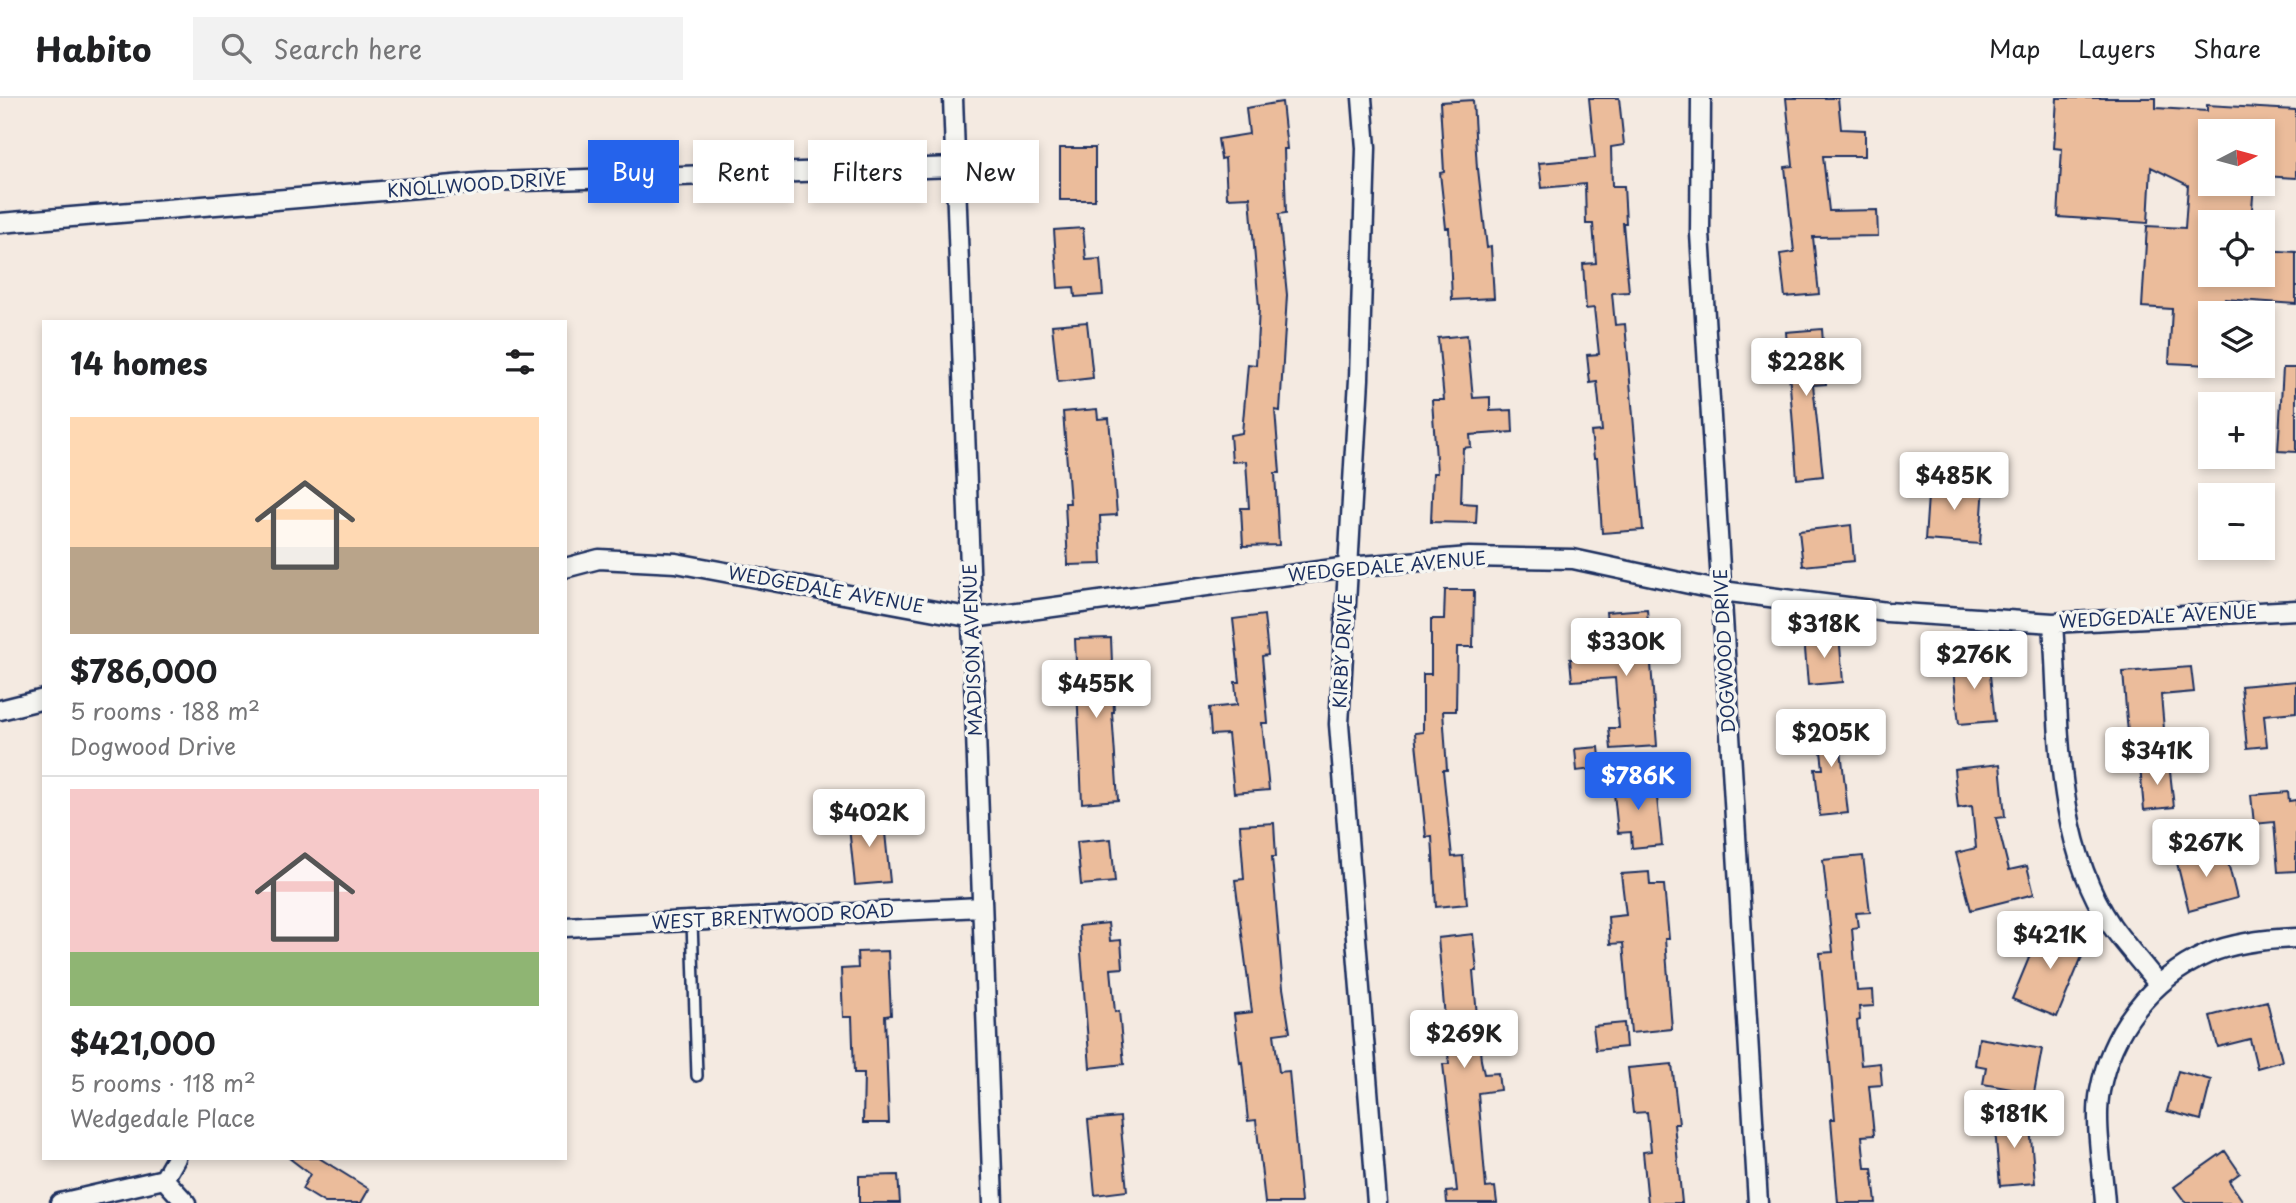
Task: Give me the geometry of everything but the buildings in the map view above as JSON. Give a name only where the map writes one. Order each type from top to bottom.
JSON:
[{"type":"street","name":"MADISON AVENUE","points":[[953,98],[955,140]]},
{"type":"street","name":"KIRBY DRIVE","points":[[1362,98],[1366,148],[1359,379],[1339,724],[1377,1203]]},
{"type":"street","name":"DOGWOOD DRIVE","points":[[1701,98],[1700,233],[1758,1203]]},
{"type":"street","name":"KNOLLWOOD DRIVE","points":[[0,223],[489,182],[941,167]]},
{"type":"street","name":"MADISON AVENUE","points":[[957,203],[993,1203]]},
{"type":"street","name":"WEDGEDALE AVENUE","points":[[567,567],[599,559],[676,563],[973,618],[1348,567],[1469,557],[1573,559],[1722,591],[1887,612],[2053,623],[2296,610]]},
{"type":"street","points":[[2053,623],[2061,759],[2074,837],[2089,881],[2111,924],[2158,984]]},
{"type":"street","points":[[0,710],[42,700]]},
{"type":"street","name":"WEST BRENTWOOD ROAD","points":[[567,927],[981,907]]},
{"type":"street","points":[[2105,1203],[2099,1093],[2111,1049],[2133,1011],[2158,984],[2181,967],[2208,953],[2261,940],[2296,938]]},
{"type":"street","points":[[60,1203],[164,1180],[175,1160]]},
{"type":"street","points":[[164,1180],[186,1203]]},
{"type":"lane","points":[[692,921],[697,1076]]}]
